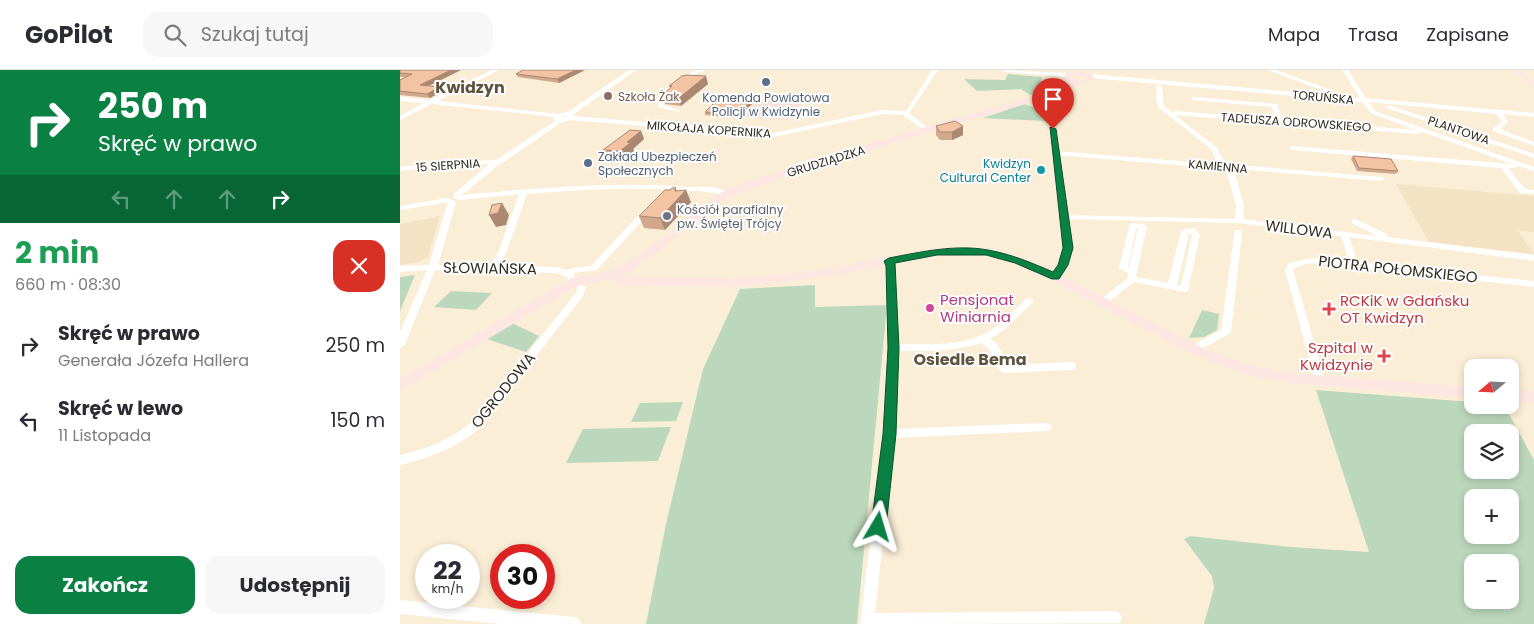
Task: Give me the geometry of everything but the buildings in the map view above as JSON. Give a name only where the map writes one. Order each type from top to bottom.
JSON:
[{"type":"street","points":[[400,118],[496,70]]},
{"type":"street","points":[[400,100],[559,118],[569,116],[633,70]]},
{"type":"street","points":[[677,111],[660,106],[662,94],[682,79],[702,70]]},
{"type":"street","points":[[927,130],[905,113],[909,111],[935,70]]},
{"type":"street","points":[[1005,70],[1078,76]]},
{"type":"street","points":[[1271,70],[1329,90],[1334,98]]},
{"type":"street","points":[[1345,70],[1373,112],[1420,131],[1534,169]]},
{"type":"street","points":[[1517,70],[1534,86]]},
{"type":"street","points":[[1103,77],[1108,71]]},
{"type":"street","name":"TORUŃSKA","points":[[1078,76],[1111,79]]},
{"type":"street","name":"TORUŃSKA","points":[[1078,76],[1534,115]]},
{"type":"street","name":"GRUDZIĄDZKA","points":[[404,381],[574,281],[615,273],[629,267],[726,194],[819,162],[1069,89],[1078,76]]},
{"type":"street","points":[[1159,86],[1161,107],[1214,148],[1226,166],[1240,206],[1239,222]]},
{"type":"street","points":[[1240,90],[1243,102]]},
{"type":"street","points":[[1362,95],[1417,100]]},
{"type":"street","points":[[1194,99],[1275,105],[1280,121]]},
{"type":"street","points":[[1030,100],[1050,112],[1056,153],[1068,248],[1067,256],[1055,277]]},
{"type":"street","name":"PLANTOWA","points":[[1385,103],[1389,107],[1534,156]]},
{"type":"street","name":"MIKOŁAJA KOPERNIKA","points":[[569,116],[774,134],[882,112],[905,113]]},
{"type":"street","points":[[1499,112],[1505,122],[1495,130],[1534,144]]},
{"type":"street","name":"TADEUSZA ODROWSKIEGO","points":[[1176,113],[1420,131]]},
{"type":"street","points":[[400,344],[437,256],[448,208],[454,199],[497,162],[559,118]]},
{"type":"street","points":[[1292,148],[1503,166],[1514,166],[1517,163]]},
{"type":"street","name":"KAMIENNA","points":[[1056,153],[1381,179]]},
{"type":"street","name":"15 SIERPNIA","points":[[400,170],[447,164],[497,162]]},
{"type":"street","points":[[1503,166],[1523,191],[1534,192]]},
{"type":"street","points":[[400,208],[454,199],[524,191],[606,187],[670,188],[726,194]]},
{"type":"street","name":"SŁOWIAŃSKA","points":[[574,281],[572,270],[584,271],[594,268],[670,188]]},
{"type":"street","points":[[492,268],[502,253],[524,191]]},
{"type":"street","name":"WILLOWA","points":[[1064,217],[1239,222],[1534,258]]},
{"type":"street","points":[[1354,221],[1391,240]]},
{"type":"street","points":[[1104,302],[1132,275],[1143,226],[1133,225],[1123,268],[1132,275],[1172,286],[1185,289],[1196,235],[1192,230],[1185,231],[1172,286]]},
{"type":"street","points":[[1196,350],[1201,345],[1226,332],[1238,232]]},
{"type":"street","points":[[1344,234],[1354,263]]},
{"type":"street","points":[[615,273],[616,279],[625,281],[735,283],[821,274],[943,251],[986,252],[1019,261],[1055,277],[1196,350],[1243,369],[1283,377],[1464,392]]},
{"type":"street","name":"PIOTRA POŁOMSKIEGO","points":[[1320,380],[1289,270],[1291,266],[1311,260],[1354,263],[1534,284]]},
{"type":"street","points":[[889,261],[891,266],[893,348],[889,434],[867,622],[1115,618]]},
{"type":"street","name":"SŁOWIAŃSKA","points":[[400,269],[432,267],[550,269],[574,281]]},
{"type":"street","name":"OGRODOWA","points":[[400,460],[440,450],[464,436],[475,426],[580,294],[574,281]]},
{"type":"street","points":[[893,348],[951,346],[972,343],[992,334],[1029,301]]},
{"type":"street","points":[[982,338],[992,347],[1005,369],[1071,366]]},
{"type":"street","points":[[1519,396],[1534,397]]},
{"type":"street","points":[[889,434],[1046,427]]},
{"type":"street","points":[[400,607],[574,624]]},
{"type":"shaded area","points":[[764,100],[802,103],[788,120],[741,117],[755,101],[762,102]]},
{"type":"shaded area","points":[[1396,184],[1534,196],[1534,232],[1518,231],[1534,254],[1429,242]]},
{"type":"shaded area","points":[[440,216],[428,257],[418,262],[400,265],[400,224]]},
{"type":"green space","points":[[1008,74],[1042,77],[1040,85],[1047,89],[1030,95],[1021,89],[977,91],[964,79],[1005,80]]},
{"type":"green space","points":[[1024,104],[1044,113],[1045,121],[983,118]]},
{"type":"green space","points":[[415,275],[400,311],[400,277]]},
{"type":"green space","points":[[815,285],[815,307],[887,305],[857,624],[646,624],[666,524],[703,369],[740,289]]},
{"type":"green space","points":[[451,291],[492,293],[476,310],[434,307]]},
{"type":"green space","points":[[1202,310],[1219,314],[1217,330],[1204,337],[1189,338]]},
{"type":"green space","points":[[512,323],[539,336],[526,352],[487,339]]},
{"type":"green space","points":[[1316,390],[1464,401],[1464,414],[1509,414],[1514,424],[1464,424],[1464,479],[1519,479],[1519,432],[1534,460],[1534,624],[1204,624],[1214,588],[1212,576],[1184,539],[1190,536],[1290,547],[1369,552]]},
{"type":"green space","points":[[683,402],[676,421],[631,422],[640,403]]},
{"type":"green space","points":[[671,427],[658,461],[566,463],[583,429]]},
{"type":"place","name":"Komenda Powiatowa Policji w Kwidzynie","points":[[766,82]]},
{"type":"place","name":"Szkoła Żak","points":[[608,96]]},
{"type":"place","name":"Zakład Ubezpieczeń Społecznych","points":[[588,163]]},
{"type":"place","name":"Kwidzyn Cultural Center","points":[[1041,170]]},
{"type":"place","name":"Kościół parafialny pw. Świętej Trójcy","points":[[667,216]]},
{"type":"place","name":"Pensjonat Winiarnia","points":[[930,308]]},
{"type":"place","name":"RCKiK w Gdańsku OT Kwidzyn","points":[[1329,309]]},
{"type":"place","name":"Szpital w Kwidzynie","points":[[1384,356]]},
{"type":"district","name":"Kwidzyn","points":[[470,87]]},
{"type":"district","name":"Osiedle Bema","points":[[970,359]]},
{"type":"route","points":[[878,527],[889,434],[893,348],[891,266],[889,261],[937,252],[986,252],[1019,261],[1055,277],[1063,265],[1068,248],[1053,129]]}]
